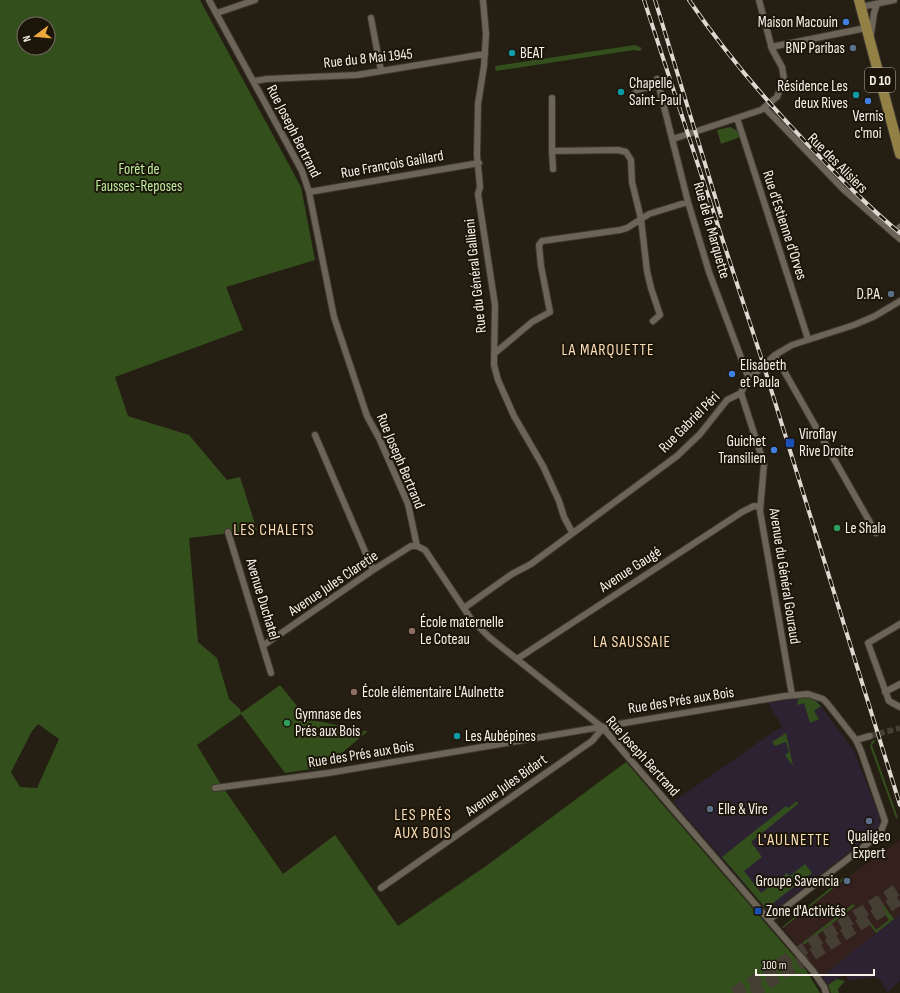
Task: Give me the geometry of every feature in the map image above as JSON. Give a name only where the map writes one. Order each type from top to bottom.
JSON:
[{"type":"main road","name":"D 10","points":[[860,3],[900,154]]},
{"type":"street","name":"Rue Joseph Bertrand","points":[[209,0],[300,164],[309,192],[334,317],[367,416],[379,438],[408,504],[417,546],[425,550],[470,619],[489,637],[603,728],[813,971],[824,987],[826,993]]},
{"type":"street","points":[[217,13],[255,0]]},
{"type":"street","name":"Rue du Général Gallieni","points":[[483,0],[486,34],[485,54],[478,104],[477,155],[479,163],[480,186],[478,194],[495,305],[494,365],[498,380],[514,416],[543,466],[559,501],[564,517],[572,532]]},
{"type":"street","points":[[672,139],[737,118],[740,115],[765,108],[777,96],[784,79],[782,67],[771,47],[759,0]]},
{"type":"street","points":[[860,3],[877,4],[894,0]]},
{"type":"street","points":[[870,40],[874,13],[877,4]]},
{"type":"street","points":[[372,18],[381,71]]},
{"type":"street","points":[[771,47],[854,29],[866,28]]},
{"type":"street","name":"Rue du 8 Mai 1945","points":[[254,81],[267,78],[357,75],[485,54]]},
{"type":"street","name":"Rue de la Marquette","points":[[636,90],[658,82],[688,202],[712,280],[749,379]]},
{"type":"street","points":[[552,98],[553,169]]},
{"type":"street","name":"Rue des Alisiers","points":[[765,108],[829,175],[900,239]]},
{"type":"street","name":"Rue d'Estienne d'Orves","points":[[737,118],[808,340]]},
{"type":"street","points":[[552,151],[618,150],[626,152],[631,160],[632,182],[641,219],[647,271],[660,315],[653,321]]},
{"type":"street","name":"Rue François Gaillard","points":[[309,192],[479,163]]},
{"type":"street","points":[[495,353],[532,322],[550,312],[541,266],[539,245],[542,241],[620,230],[627,228],[658,210],[688,202]]},
{"type":"street","points":[[894,234],[900,227]]},
{"type":"street","name":"Rue Gabriel Péri","points":[[464,608],[512,574],[531,564],[572,532],[677,456],[700,434],[727,400],[741,393],[749,379],[775,355],[788,347],[859,323],[900,301]]},
{"type":"street","points":[[775,355],[876,533]]},
{"type":"street","name":"Avenue du Général Gouraud","points":[[741,393],[764,460],[765,475],[759,507],[779,630],[792,695]]},
{"type":"street","points":[[315,435],[373,570]]},
{"type":"street","name":"Avenue Gaugé","points":[[517,659],[742,512],[754,506],[759,507]]},
{"type":"street","name":"Avenue Duchatel","points":[[228,532],[264,645],[271,673]]},
{"type":"street","name":"Avenue Jules Claretie","points":[[264,645],[373,570],[411,546],[417,546]]},
{"type":"street","points":[[900,624],[868,643],[890,703],[900,707]]},
{"type":"street","points":[[885,692],[900,684]]},
{"type":"street","name":"Rue des Prés aux Bois","points":[[215,788],[328,773],[603,728],[617,724],[792,695],[808,694],[823,700],[856,740],[877,794],[885,821],[884,829],[880,834],[769,920]]},
{"type":"street","name":"Avenue Jules Bidart","points":[[381,888],[592,741],[603,728]]},
{"type":"street","points":[[856,740],[870,736]]},
{"type":"shaded area","points":[[801,697],[816,700],[854,751],[879,816],[880,826],[875,832],[772,912],[769,912],[673,802],[782,726],[768,703]]},
{"type":"shaded area","points":[[900,840],[900,914],[822,976],[783,928],[845,879]]},
{"type":"shaded area","points":[[900,914],[900,980],[888,993],[879,979],[875,977],[850,981],[844,974],[828,985],[822,976]]},
{"type":"green space","name":"Forêt de Fausses-Reposes","points":[[0,0],[200,0],[301,187],[315,260],[226,287],[243,330],[115,377],[128,416],[189,435],[227,480],[240,477],[257,530],[189,538],[198,642],[217,658],[229,699],[240,709],[241,713],[280,685],[298,707],[296,716],[358,730],[358,734],[362,734],[363,731],[368,731],[325,767],[285,773],[241,714],[197,745],[220,783],[283,874],[335,835],[398,926],[486,866],[626,762],[806,970],[820,993],[0,993]],"holes":[[[38,724],[59,739],[37,788],[20,787],[11,772],[32,731]]]},
{"type":"green space","points":[[635,45],[642,48],[640,51],[634,50],[496,71],[495,66]]},
{"type":"green space","points":[[730,127],[738,131],[740,137],[721,144],[717,130]]},
{"type":"green space","points":[[801,697],[812,699],[821,706],[814,711],[819,719],[810,723],[804,703],[797,705],[798,700]]},
{"type":"green space","points":[[786,733],[793,766],[785,755],[789,752],[786,742],[775,746],[772,742]]},
{"type":"green space","points":[[876,740],[872,745],[898,818],[896,818],[870,746],[872,741]]},
{"type":"green space","points":[[797,801],[798,804],[751,842],[762,857],[744,871],[761,893],[787,873],[790,876],[805,864],[812,873],[773,903],[776,908],[769,912],[722,857],[786,806],[788,808]]},
{"type":"green space","points":[[844,877],[845,879],[783,928],[782,927]]},
{"type":"green space","points":[[880,900],[894,919],[876,933],[860,912],[862,911],[876,930],[889,920],[876,903]]},
{"type":"green space","points":[[853,904],[855,906],[805,944],[802,943]]},
{"type":"green space","points":[[837,979],[845,981],[838,989],[839,993],[831,993],[828,985]]},
{"type":"tunnel","points":[[870,736],[900,728]]},
{"type":"tunnel","points":[[734,993],[900,888]]},
{"type":"tunnel","points":[[752,993],[900,899]]},
{"type":"railway","points":[[644,0],[761,357],[900,805]]},
{"type":"railway","points":[[655,0],[721,216]]},
{"type":"railway","points":[[689,0],[735,62],[786,121],[850,187],[900,233]]},
{"type":"place","name":"Maison Macouin","points":[[846,22]]},
{"type":"place","name":"BNP Paribas","points":[[853,48]]},
{"type":"place","name":"BEAT","points":[[512,53]]},
{"type":"place","name":"Chapelle Saint-Paul","points":[[621,92]]},
{"type":"place","name":"Résidence Les deux Rives","points":[[856,95]]},
{"type":"place","name":"Vernis c'moi","points":[[868,101]]},
{"type":"place","name":"D.P.A.","points":[[891,294]]},
{"type":"place","name":"Elisabeth et Paula","points":[[732,374]]},
{"type":"place","name":"Viroflay Rive Droite","points":[[790,443]]},
{"type":"place","name":"Guichet Transilien","points":[[774,450]]},
{"type":"place","name":"Le Shala","points":[[837,528]]},
{"type":"place","name":"École maternelle Le Coteau","points":[[412,631]]},
{"type":"place","name":"École élémentaire L'Aulnette","points":[[354,692]]},
{"type":"place","name":"Gymnase des Prés aux Bois","points":[[287,723]]},
{"type":"place","name":"Les Aubépines","points":[[457,736]]},
{"type":"place","name":"Elle & Vire","points":[[710,809]]},
{"type":"place","name":"Qualigeo Expert","points":[[869,821]]},
{"type":"place","name":"Groupe Savencia","points":[[847,881]]},
{"type":"place","name":"Zone d'Activités","points":[[758,911]]},
{"type":"district","name":"LA MARQUETTE","points":[[608,349]]},
{"type":"district","name":"LES CHALETS","points":[[274,529]]},
{"type":"district","name":"LA SAUSSAIE","points":[[632,641]]},
{"type":"district","name":"LES PRÉS AUX BOIS","points":[[423,823]]},
{"type":"district","name":"L'AULNETTE","points":[[794,839]]}]
